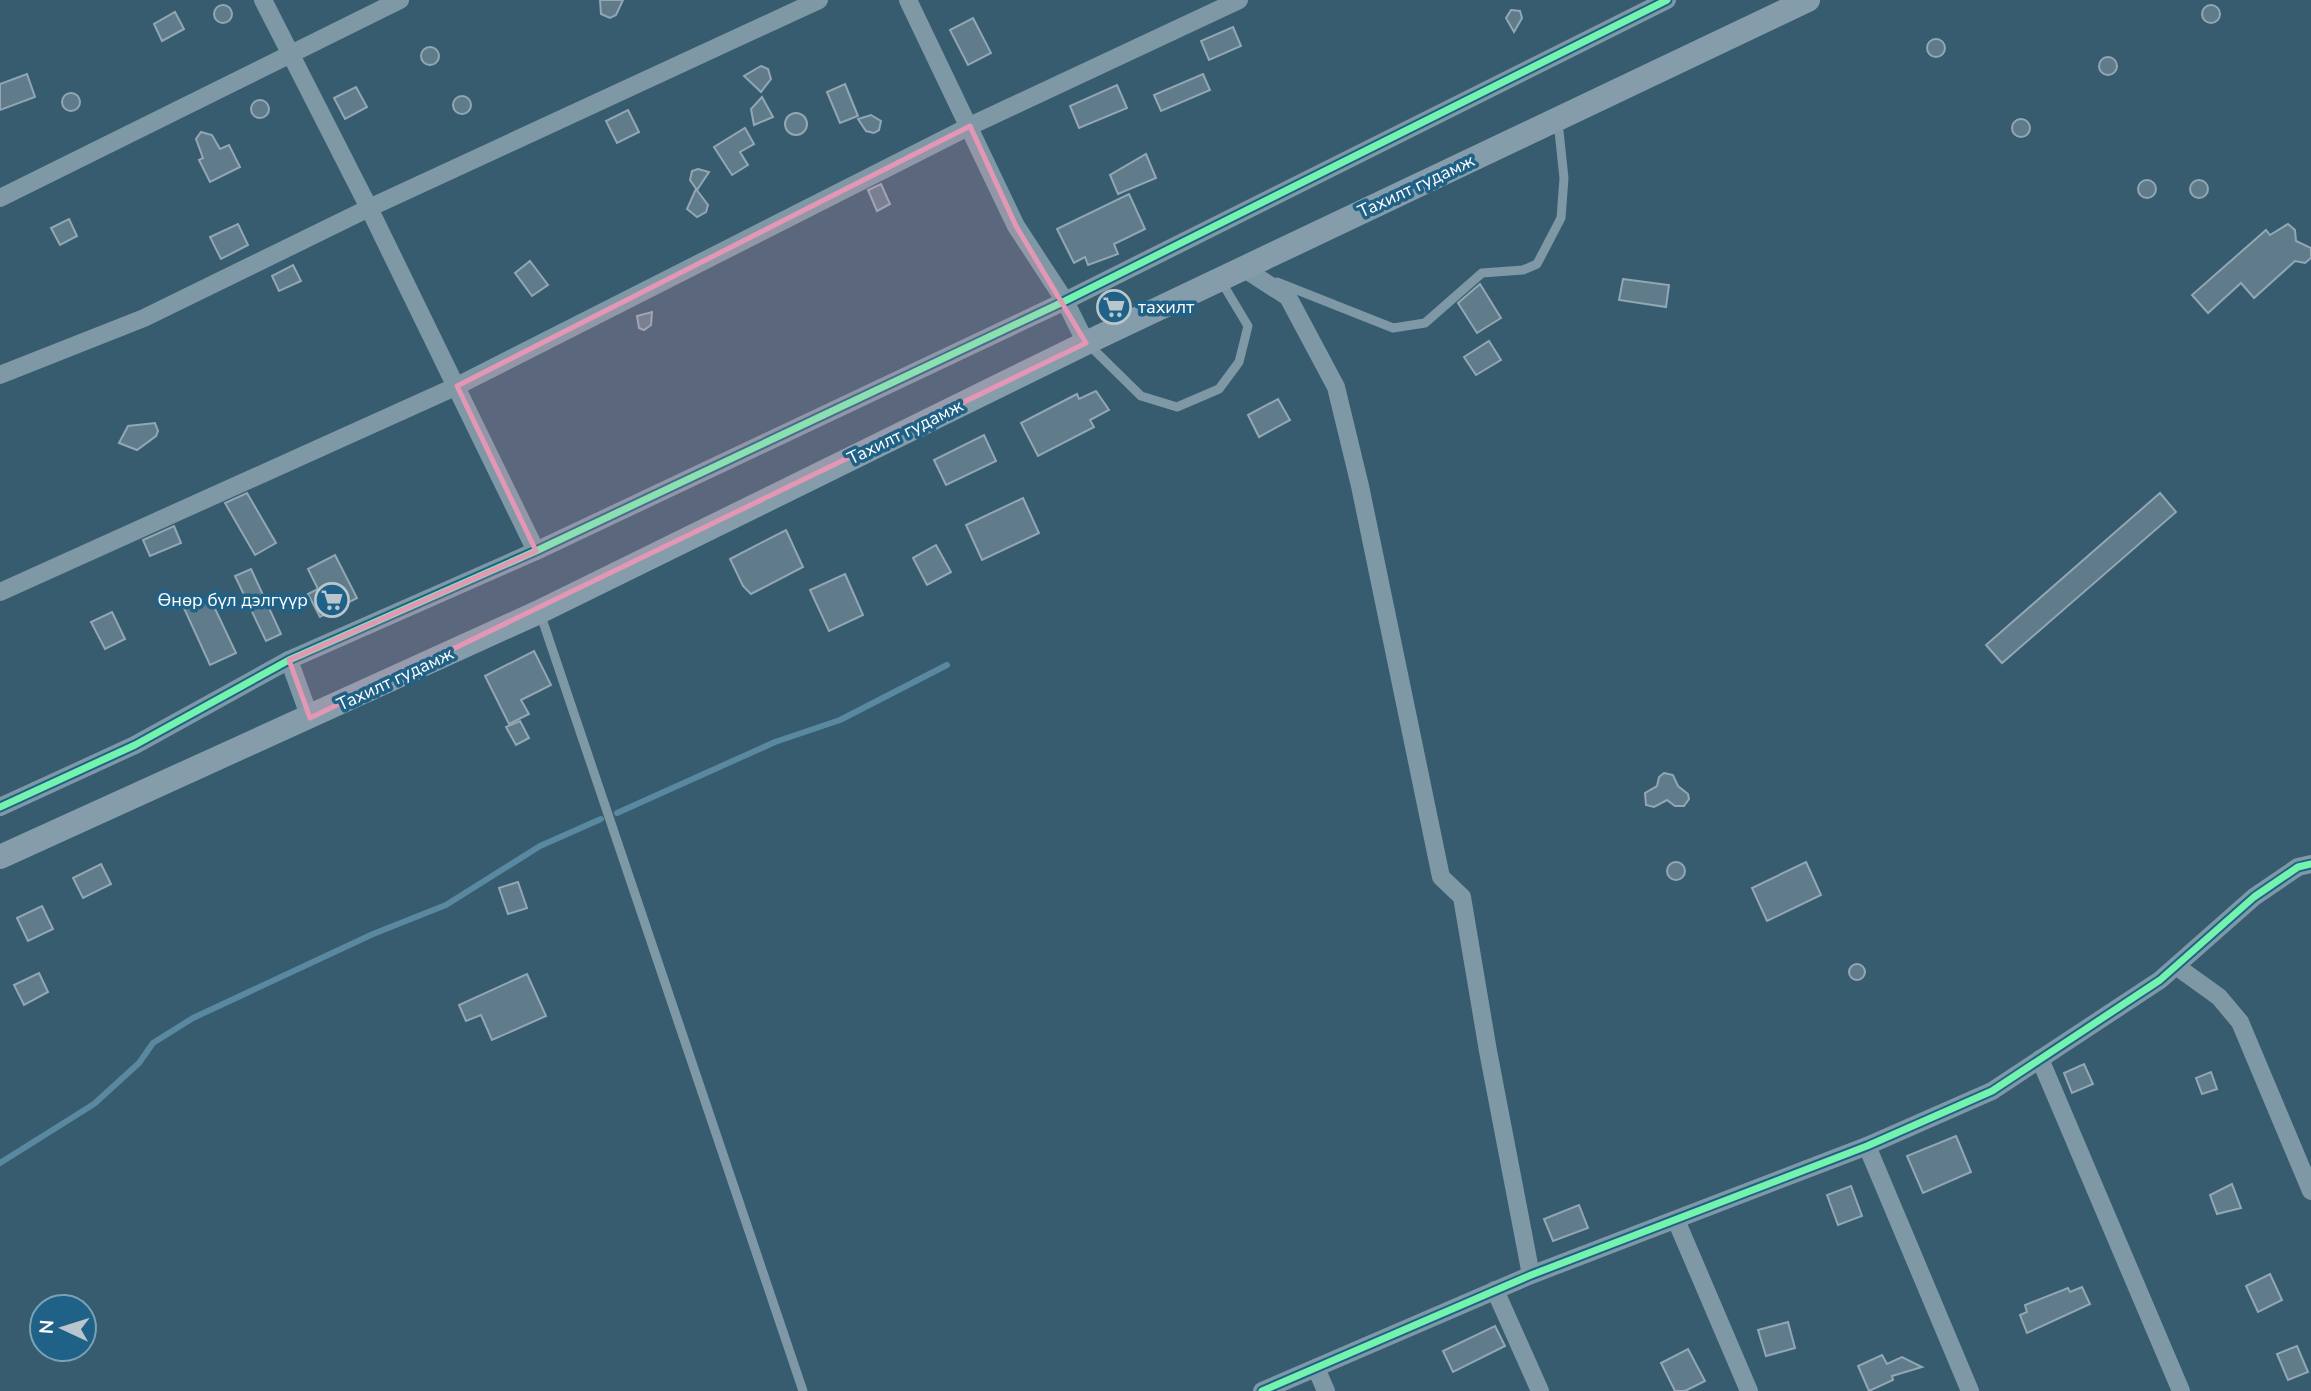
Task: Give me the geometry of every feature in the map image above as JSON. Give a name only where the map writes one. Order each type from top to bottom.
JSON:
[{"type":"main road","name":"Тахилт гудамж","points":[[0,857],[539,612],[1086,343],[1808,0]]},
{"type":"street","points":[[263,0],[369,208],[536,551]]},
{"type":"street","points":[[0,198],[400,0]]},
{"type":"street","points":[[0,375],[144,318],[369,208],[819,0]]},
{"type":"street","points":[[908,0],[1016,226],[1065,301],[1086,343]]},
{"type":"street","points":[[0,592],[457,386],[970,126],[1239,0]]},
{"type":"street","points":[[0,807],[135,744],[289,660],[536,551],[1065,301],[1667,0]]},
{"type":"street","points":[[1243,268],[1288,297],[1336,387],[1360,486],[1441,877],[1462,897],[1531,1275]]},
{"type":"street","points":[[289,660],[310,718]]},
{"type":"street","points":[[1262,1391],[1531,1275],[1867,1146],[1992,1091],[2160,980],[2254,897],[2298,867],[2311,864]]},
{"type":"street","points":[[2176,966],[2219,998],[2240,1022],[2311,1191]]},
{"type":"street","points":[[2040,1059],[2181,1391]]},
{"type":"street","points":[[1867,1146],[1970,1391]]},
{"type":"street","points":[[1676,1220],[1749,1391]]},
{"type":"street","points":[[1495,1290],[1539,1391]]},
{"type":"street","points":[[1316,1368],[1326,1391]]},
{"type":"lane","points":[[1243,268],[1375,323],[1393,328],[1425,323],[1482,273],[1523,270],[1542,258],[1561,218],[1564,178],[1557,119]]},
{"type":"lane","points":[[1086,343],[1141,396],[1177,407],[1219,389],[1239,362],[1248,326],[1221,279]]},
{"type":"lane","points":[[539,612],[803,1391]]},
{"type":"highlighted area","points":[[970,126],[1016,226],[1086,343],[310,718],[289,660],[536,551],[457,386]]},
{"type":"building","points":[[600,0],[623,0],[616,15],[610,18],[601,14]]},
{"type":"building","points":[[223,5],[229,8],[232,14],[229,20],[223,23],[217,20],[214,14],[217,8]]},
{"type":"building","points":[[2211,5],[2217,8],[2220,14],[2217,20],[2211,23],[2205,20],[2202,14],[2205,8]]},
{"type":"building","points":[[1511,10],[1520,11],[1522,18],[1514,32],[1506,18]]},
{"type":"building","points":[[175,12],[184,29],[162,41],[154,24]]},
{"type":"building","points":[[973,18],[991,53],[968,65],[950,30]]},
{"type":"building","points":[[1233,27],[1241,46],[1209,60],[1201,41]]},
{"type":"building","points":[[1936,39],[1942,42],[1945,48],[1942,54],[1936,57],[1930,54],[1927,48],[1930,42]]},
{"type":"building","points":[[430,47],[436,50],[439,56],[436,62],[430,65],[424,62],[421,56],[424,50]]},
{"type":"building","points":[[2108,57],[2114,60],[2117,66],[2114,72],[2108,75],[2102,72],[2099,66],[2102,60]]},
{"type":"building","points":[[761,66],[768,69],[771,79],[761,92],[744,76]]},
{"type":"building","points":[[27,74],[35,97],[0,110],[0,84]]},
{"type":"building","points":[[1203,74],[1210,90],[1161,111],[1154,95]]},
{"type":"building","points":[[845,84],[858,116],[840,123],[827,92]]},
{"type":"building","points":[[1117,85],[1127,108],[1079,128],[1070,106]]},
{"type":"building","points":[[356,87],[367,107],[345,119],[334,98]]},
{"type":"building","points":[[71,93],[77,96],[80,102],[77,108],[71,111],[65,108],[62,102],[65,96]]},
{"type":"building","points":[[462,96],[468,99],[471,105],[468,111],[462,114],[456,111],[453,105],[456,99]]},
{"type":"building","points":[[762,97],[773,117],[754,125],[751,109]]},
{"type":"building","points":[[260,100],[266,103],[269,109],[266,115],[260,118],[254,115],[251,109],[254,103]]},
{"type":"building","points":[[628,110],[639,132],[617,143],[606,121]]},
{"type":"building","points":[[796,113],[804,116],[807,124],[804,132],[796,135],[788,132],[785,124],[788,116]]},
{"type":"building","points":[[871,115],[881,121],[879,130],[874,133],[866,131],[858,119]]},
{"type":"building","points":[[2021,119],[2027,122],[2030,128],[2027,134],[2021,137],[2015,134],[2012,128],[2015,122]]},
{"type":"building","points":[[745,128],[754,144],[740,152],[748,165],[732,175],[714,147]]},
{"type":"building","points":[[201,132],[212,135],[220,149],[229,145],[240,167],[210,182],[199,160],[203,158],[196,139]]},
{"type":"building","points":[[1146,154],[1156,178],[1118,194],[1110,175]]},
{"type":"building","points":[[698,169],[709,172],[697,190],[690,180],[692,171]]},
{"type":"building","points":[[2147,180],[2153,183],[2156,189],[2153,195],[2147,198],[2141,195],[2138,189],[2141,183]]},
{"type":"building","points":[[2199,180],[2205,183],[2208,189],[2205,195],[2199,198],[2193,195],[2190,189],[2193,183]]},
{"type":"building","points":[[881,184],[890,204],[877,211],[868,190]]},
{"type":"building","points":[[696,189],[708,205],[706,212],[697,217],[687,209]]},
{"type":"building","points":[[1129,194],[1145,229],[1114,244],[1118,254],[1088,265],[1085,257],[1074,263],[1057,229]]},
{"type":"building","points":[[69,219],[77,236],[60,245],[51,228]]},
{"type":"building","points":[[238,224],[248,245],[221,259],[210,237]]},
{"type":"building","points":[[2288,224],[2295,230],[2296,241],[2311,248],[2311,258],[2305,263],[2295,261],[2254,298],[2241,283],[2208,313],[2192,295],[2266,230],[2270,235]]},
{"type":"building","points":[[530,261],[548,285],[532,296],[515,273]]},
{"type":"building","points":[[293,265],[301,281],[279,291],[272,276]]},
{"type":"building","points":[[1623,279],[1669,285],[1666,307],[1619,300]]},
{"type":"building","points":[[1480,284],[1501,318],[1477,333],[1458,303]]},
{"type":"building","points":[[652,312],[651,325],[644,330],[639,328],[637,316]]},
{"type":"building","points":[[1489,341],[1501,360],[1476,375],[1464,357]]},
{"type":"building","points":[[1096,391],[1109,410],[1090,420],[1094,427],[1038,456],[1021,423],[1077,394],[1079,399]]},
{"type":"building","points":[[1278,399],[1290,420],[1259,437],[1248,415]]},
{"type":"building","points":[[155,423],[158,431],[156,436],[137,450],[119,443],[128,426]]},
{"type":"building","points":[[984,435],[996,461],[946,485],[934,460]]},
{"type":"building","points":[[247,493],[276,543],[255,555],[225,503]]},
{"type":"building","points":[[2160,493],[2176,512],[2002,663],[1986,645]]},
{"type":"building","points":[[1023,498],[1039,533],[982,560],[966,525]]},
{"type":"building","points":[[174,526],[181,543],[150,556],[143,540]]},
{"type":"building","points":[[786,530],[803,567],[751,594],[743,586],[730,559]]},
{"type":"building","points":[[936,545],[951,572],[927,585],[913,558]]},
{"type":"building","points":[[335,555],[357,598],[320,617],[308,594],[318,589],[308,569]]},
{"type":"building","points":[[251,569],[281,634],[266,641],[235,576]]},
{"type":"building","points":[[845,574],[863,615],[829,631],[810,590]]},
{"type":"building","points":[[210,598],[236,653],[210,665],[184,608]]},
{"type":"building","points":[[112,612],[125,639],[105,649],[91,622]]},
{"type":"building","points":[[534,651],[551,685],[521,700],[529,714],[509,724],[485,676]]},
{"type":"building","points":[[520,721],[529,738],[516,745],[506,727]]},
{"type":"building","points":[[1664,773],[1673,775],[1678,786],[1688,794],[1689,799],[1684,806],[1675,806],[1667,800],[1654,807],[1646,805],[1645,793],[1657,786],[1659,777]]},
{"type":"building","points":[[1676,862],[1682,865],[1685,871],[1682,877],[1676,880],[1670,877],[1667,871],[1670,865]]},
{"type":"building","points":[[1806,862],[1821,895],[1767,921],[1752,888]]},
{"type":"building","points":[[101,864],[111,884],[83,898],[73,878]]},
{"type":"building","points":[[518,882],[527,908],[508,914],[499,888]]},
{"type":"building","points":[[42,906],[53,929],[28,941],[17,918]]},
{"type":"building","points":[[1857,964],[1863,966],[1863,978],[1857,980],[1851,978],[1849,972],[1851,966]]},
{"type":"building","points":[[39,973],[48,992],[24,1005],[14,985]]},
{"type":"building","points":[[527,974],[546,1016],[492,1040],[481,1015],[466,1021],[459,1005]]},
{"type":"building","points":[[2084,1064],[2093,1084],[2072,1093],[2064,1073]]},
{"type":"building","points":[[2211,1072],[2217,1089],[2202,1094],[2196,1078]]},
{"type":"building","points":[[1956,1136],[1971,1172],[1923,1193],[1907,1156]]},
{"type":"building","points":[[2232,1184],[2241,1208],[2217,1214],[2210,1195]]},
{"type":"building","points":[[1851,1186],[1862,1216],[1838,1225],[1827,1195]]},
{"type":"building","points":[[1579,1205],[1588,1228],[1553,1241],[1544,1219]]},
{"type":"building","points":[[2270,1274],[2282,1300],[2258,1312],[2246,1286]]},
{"type":"building","points":[[2082,1287],[2090,1304],[2027,1333],[2020,1315],[2027,1312],[2025,1305],[2068,1288],[2070,1292]]},
{"type":"building","points":[[1788,1322],[1795,1348],[1766,1356],[1758,1330]]},
{"type":"building","points":[[1495,1326],[1505,1346],[1453,1372],[1443,1351]]},
{"type":"building","points":[[2297,1346],[2308,1372],[2288,1380],[2277,1354]]},
{"type":"building","points":[[1688,1349],[1705,1381],[1685,1391],[1675,1391],[1661,1363]]},
{"type":"building","points":[[1882,1355],[1887,1364],[1902,1357],[1922,1367],[1892,1376],[1893,1380],[1869,1391],[1858,1366]]},
{"type":"waterway","points":[[617,813],[775,742],[840,720],[947,665]]},
{"type":"waterway","points":[[0,1163],[94,1104],[139,1063],[153,1043],[193,1018],[373,934],[446,905],[540,846],[601,819]]},
{"type":"cycle path","points":[[0,807],[135,745],[289,660],[536,551],[1065,301],[1667,0]]},
{"type":"cycle path","points":[[1262,1391],[1531,1275],[1867,1146],[1992,1091],[2160,980],[2254,897],[2298,867],[2311,864]]},
{"type":"place","name":"тахилт","points":[[1114,307]]},
{"type":"place","name":"Өнөр бүл дэлгүүр","points":[[332,600]]}]
